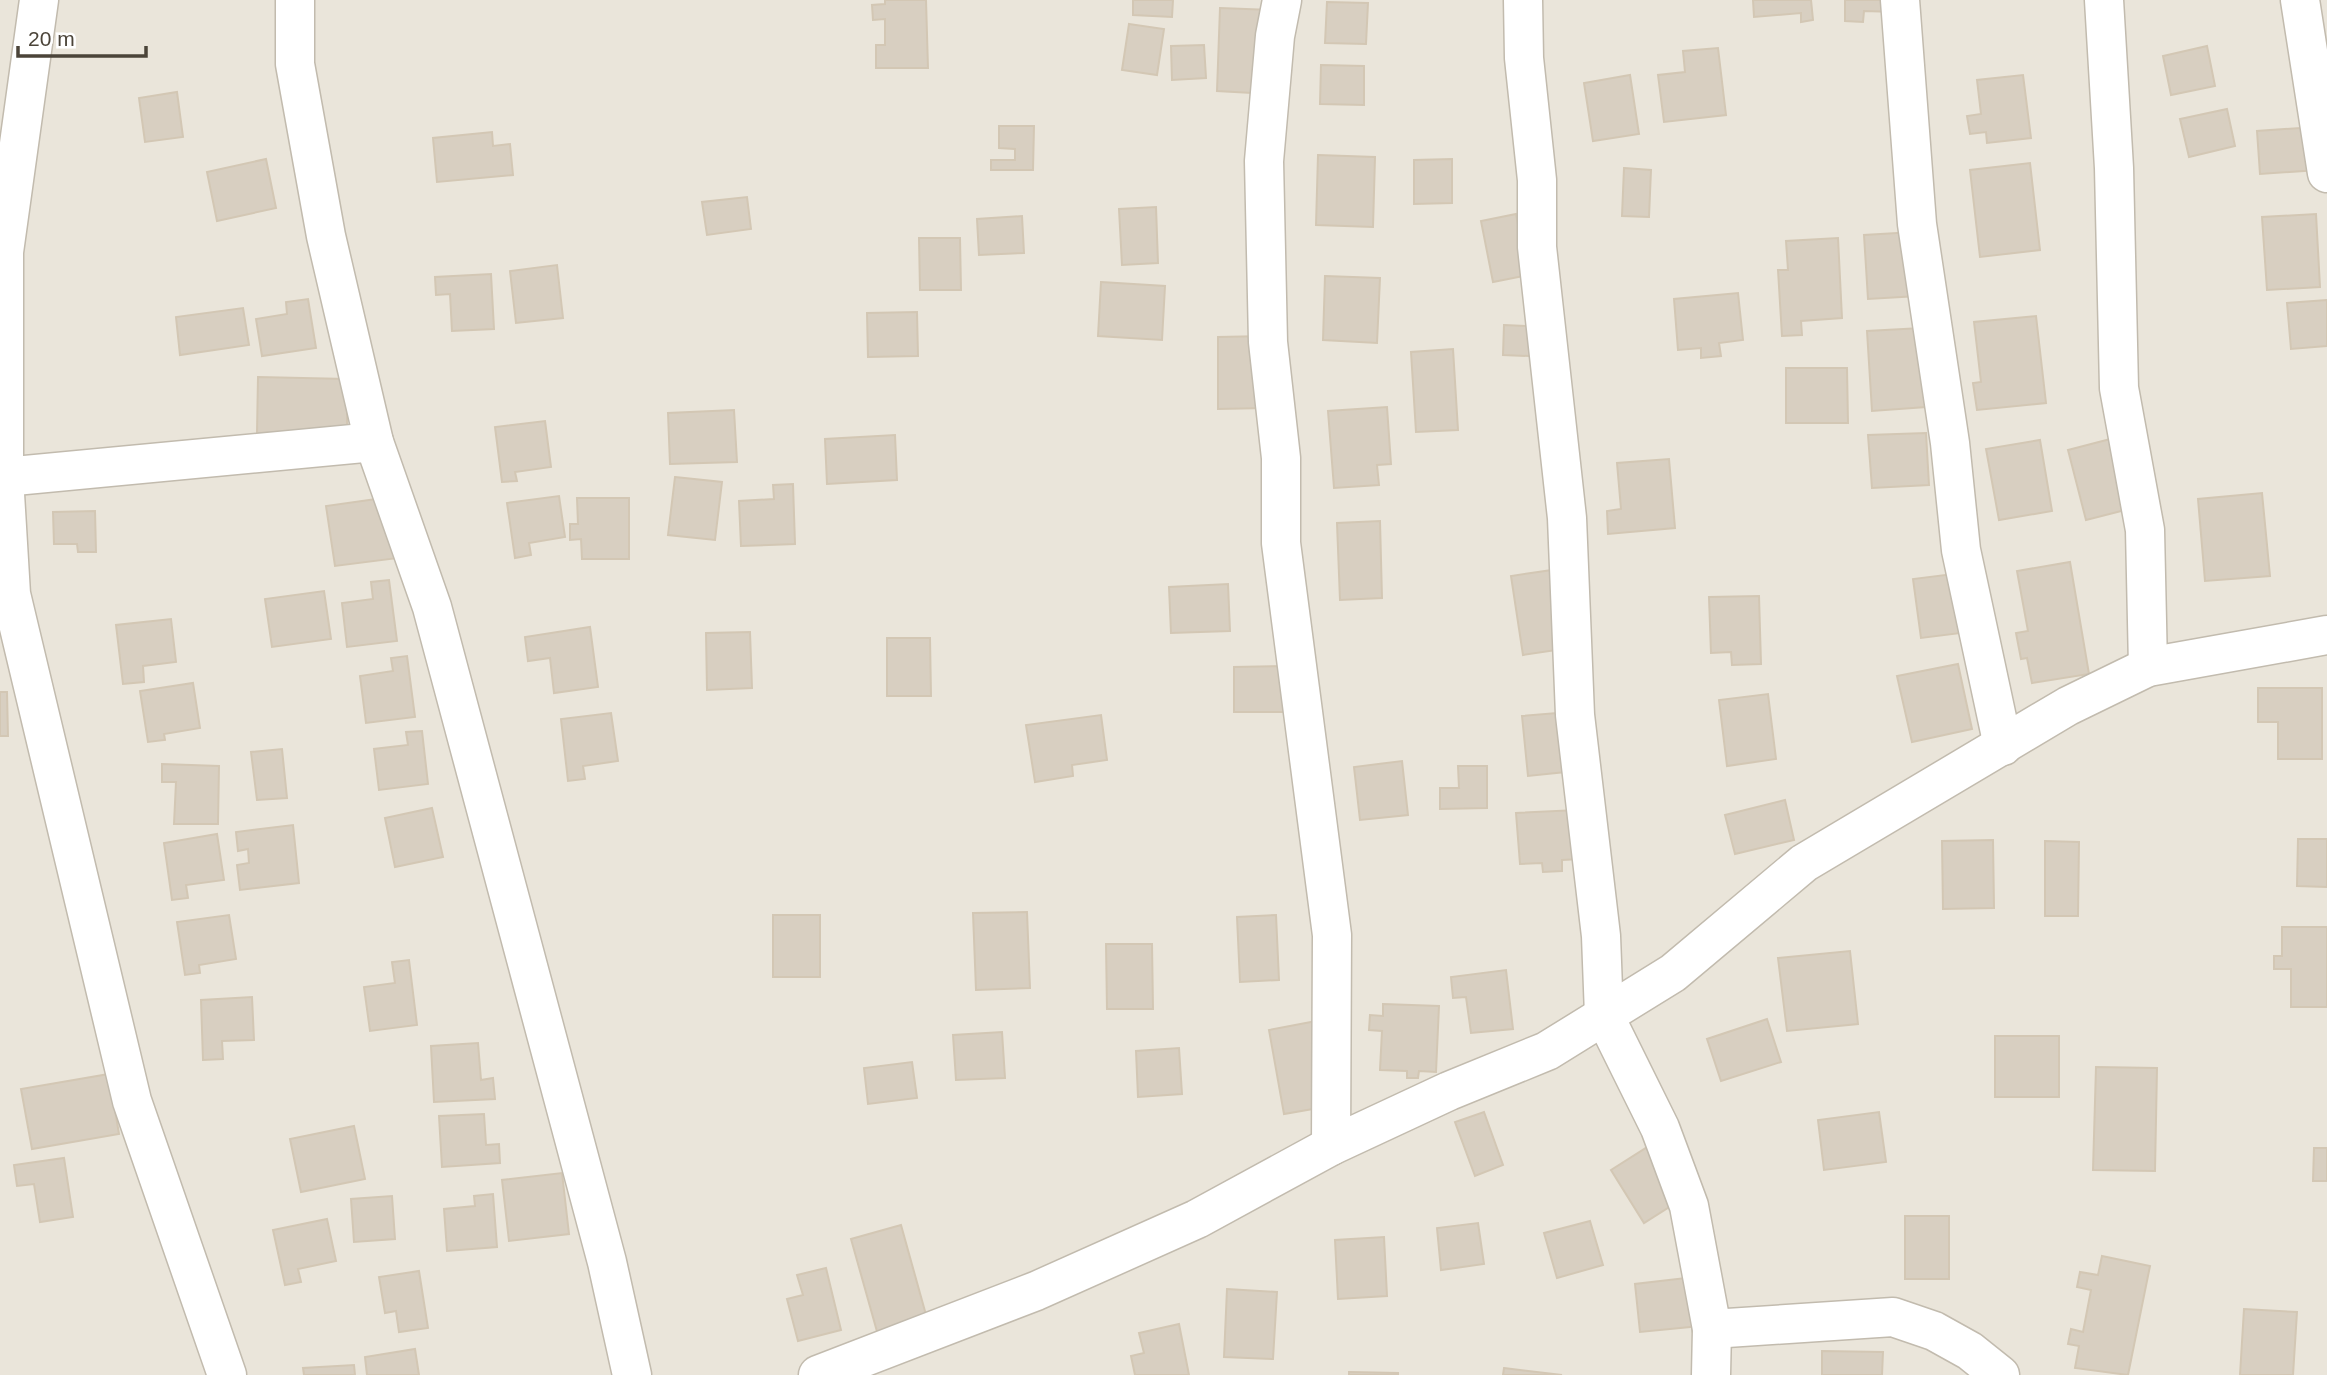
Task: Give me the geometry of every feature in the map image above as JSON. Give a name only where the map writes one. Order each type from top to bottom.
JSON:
[{"type":"street","points":[[39,0],[4,252],[4,527],[11,594],[132,1101],[227,1375]]},
{"type":"street","points":[[295,0],[298,77],[326,236],[374,442],[432,607],[607,1262],[632,1375]]},
{"type":"street","points":[[1282,0],[1275,36],[1264,161],[1268,342],[1282,458],[1282,543],[1332,935],[1334,1094],[1331,1146]]},
{"type":"street","points":[[1523,0],[1524,58],[1537,180],[1537,247],[1567,518],[1575,715],[1601,936],[1604,1015],[1660,1128],[1689,1206],[1713,1329],[1711,1375]]},
{"type":"street","points":[[1900,0],[1917,223],[1949,431],[1961,550],[2003,746]]},
{"type":"street","points":[[2104,0],[2113,167],[2119,388],[2145,530],[2148,667]]},
{"type":"street","points":[[2300,0],[2327,173]]},
{"type":"street","points":[[4,477],[374,442]]},
{"type":"street","points":[[818,1375],[1036,1291],[1197,1219],[1331,1146],[1449,1091],[1547,1051],[1673,973],[1804,863],[2068,706],[2148,667],[2327,635]]},
{"type":"street","points":[[1713,1329],[1893,1317],[1934,1331],[1970,1351],[2000,1375]]},
{"type":"shaded area","points":[[0,0],[2327,0],[2327,1375],[0,1375]]},
{"type":"building","points":[[885,0],[926,0],[928,68],[876,68],[876,45],[885,45],[885,19],[873,20],[872,5],[885,4]]},
{"type":"building","points":[[1133,0],[1173,0],[1172,17],[1133,15]]},
{"type":"building","points":[[1753,0],[1811,0],[1813,20],[1801,22],[1801,13],[1754,17]]},
{"type":"building","points":[[1845,0],[1895,0],[1895,12],[1864,11],[1863,22],[1845,21]]},
{"type":"building","points":[[1327,2],[1368,3],[1366,44],[1325,43]]},
{"type":"building","points":[[1220,8],[1275,10],[1270,94],[1217,91]]},
{"type":"building","points":[[1129,24],[1164,29],[1157,75],[1122,70]]},
{"type":"building","points":[[1204,45],[1206,78],[1172,80],[1171,46]]},
{"type":"building","points":[[2207,46],[2215,86],[2171,95],[2163,56]]},
{"type":"building","points":[[1718,48],[1726,115],[1664,122],[1658,75],[1685,72],[1683,51]]},
{"type":"building","points":[[1321,65],[1364,66],[1364,105],[1320,104]]},
{"type":"building","points":[[1630,75],[1639,134],[1593,141],[1584,83]]},
{"type":"building","points":[[2023,75],[2031,138],[1987,143],[1986,132],[1970,134],[1967,116],[1981,114],[1977,80]]},
{"type":"building","points":[[177,92],[183,137],[145,142],[139,98]]},
{"type":"building","points":[[2227,109],[2235,146],[2189,157],[2180,119]]},
{"type":"building","points":[[999,126],[1034,126],[1033,170],[991,170],[991,160],[1015,160],[1015,149],[999,148]]},
{"type":"building","points":[[2315,127],[2318,170],[2260,174],[2257,131]]},
{"type":"building","points":[[492,132],[493,146],[510,144],[513,175],[437,182],[433,138]]},
{"type":"building","points":[[1318,155],[1375,157],[1373,227],[1316,225]]},
{"type":"building","points":[[266,159],[276,208],[217,221],[207,172]]},
{"type":"building","points":[[1452,159],[1452,203],[1414,204],[1414,160]]},
{"type":"building","points":[[2030,163],[2040,250],[1980,257],[1970,170]]},
{"type":"building","points":[[1624,168],[1651,170],[1649,217],[1622,216]]},
{"type":"building","points":[[747,197],[751,229],[707,235],[702,202]]},
{"type":"building","points":[[1156,207],[1158,263],[1122,265],[1119,209]]},
{"type":"building","points":[[1516,214],[1528,275],[1493,282],[1481,221]]},
{"type":"building","points":[[2316,214],[2320,287],[2267,290],[2262,217]]},
{"type":"building","points":[[1022,216],[1024,253],[979,255],[977,219]]},
{"type":"building","points":[[1914,232],[1918,296],[1868,299],[1864,235]]},
{"type":"building","points":[[919,238],[960,238],[961,290],[920,290]]},
{"type":"building","points":[[1838,238],[1842,318],[1801,321],[1802,335],[1782,336],[1778,270],[1788,270],[1786,241]]},
{"type":"building","points":[[557,265],[563,318],[516,323],[510,271]]},
{"type":"building","points":[[491,274],[494,329],[452,331],[450,294],[436,295],[435,277]]},
{"type":"building","points":[[1325,276],[1380,278],[1377,343],[1323,340]]},
{"type":"building","points":[[1101,282],[1165,286],[1162,340],[1098,336]]},
{"type":"building","points":[[1738,293],[1743,340],[1719,343],[1721,356],[1701,358],[1701,348],[1678,350],[1674,299]]},
{"type":"building","points":[[308,299],[316,348],[262,356],[256,319],[287,314],[286,302]]},
{"type":"building","points":[[2327,300],[2327,346],[2291,349],[2287,303]]},
{"type":"building","points":[[243,308],[249,345],[180,355],[176,317]]},
{"type":"building","points":[[917,312],[918,356],[868,357],[867,313]]},
{"type":"building","points":[[2036,316],[2046,403],[1977,410],[1973,383],[1981,382],[1974,322]]},
{"type":"building","points":[[1504,325],[1554,327],[1553,357],[1503,355]]},
{"type":"building","points":[[1921,328],[1926,407],[1872,411],[1867,331]]},
{"type":"building","points":[[1266,336],[1266,408],[1218,409],[1218,337]]},
{"type":"building","points":[[1453,349],[1458,430],[1416,432],[1411,352]]},
{"type":"building","points":[[1786,368],[1847,368],[1848,423],[1786,423]]},
{"type":"building","points":[[258,377],[347,379],[347,430],[257,433]]},
{"type":"building","points":[[1387,407],[1391,464],[1377,465],[1379,485],[1334,488],[1328,411]]},
{"type":"building","points":[[734,410],[737,462],[670,464],[668,413]]},
{"type":"building","points":[[545,421],[551,467],[515,472],[517,481],[502,482],[495,427]]},
{"type":"building","points":[[1926,433],[1929,485],[1872,488],[1868,435]]},
{"type":"building","points":[[895,435],[897,480],[827,484],[825,439]]},
{"type":"building","points":[[2118,437],[2137,507],[2086,520],[2068,450]]},
{"type":"building","points":[[2040,440],[2052,511],[1999,520],[1986,449]]},
{"type":"building","points":[[1669,459],[1675,528],[1608,534],[1607,511],[1621,509],[1617,463]]},
{"type":"building","points":[[675,477],[722,482],[715,540],[668,535]]},
{"type":"building","points":[[793,484],[795,544],[741,546],[739,501],[774,499],[773,485]]},
{"type":"building","points":[[2262,493],[2270,576],[2205,581],[2198,499]]},
{"type":"building","points":[[398,496],[406,557],[335,566],[326,506]]},
{"type":"building","points":[[559,496],[565,537],[529,543],[531,555],[515,558],[507,503]]},
{"type":"building","points":[[577,498],[629,498],[629,559],[582,559],[581,539],[570,540],[570,524],[578,524]]},
{"type":"building","points":[[95,511],[96,552],[78,552],[77,544],[54,544],[53,512]]},
{"type":"building","points":[[1380,521],[1382,598],[1340,600],[1337,523]]},
{"type":"building","points":[[2070,562],[2089,674],[2032,683],[2027,658],[2021,659],[2016,633],[2028,631],[2017,571]]},
{"type":"building","points":[[1566,568],[1577,647],[1523,655],[1511,576]]},
{"type":"building","points":[[1961,573],[1969,632],[1921,638],[1913,579]]},
{"type":"building","points":[[389,580],[397,641],[347,647],[342,603],[373,599],[371,582]]},
{"type":"building","points":[[1228,584],[1230,631],[1171,633],[1169,587]]},
{"type":"building","points":[[324,591],[331,639],[272,647],[265,599]]},
{"type":"building","points":[[1759,596],[1761,664],[1732,665],[1731,652],[1711,653],[1709,597]]},
{"type":"building","points":[[171,619],[176,662],[143,666],[144,682],[123,684],[116,625]]},
{"type":"building","points":[[590,627],[598,687],[554,693],[550,658],[528,661],[525,637]]},
{"type":"building","points":[[750,632],[752,688],[707,690],[706,633]]},
{"type":"building","points":[[887,638],[930,638],[931,696],[887,696]]},
{"type":"building","points":[[407,656],[415,717],[366,723],[360,676],[393,671],[391,658]]},
{"type":"building","points":[[1958,664],[1972,729],[1912,742],[1897,676]]},
{"type":"building","points":[[1288,666],[1288,712],[1234,712],[1234,667]]},
{"type":"building","points":[[193,683],[200,728],[164,734],[165,740],[148,742],[140,691]]},
{"type":"building","points":[[2258,688],[2322,688],[2322,759],[2278,759],[2278,722],[2258,722]]},
{"type":"building","points":[[0,692],[7,692],[8,736],[0,736]]},
{"type":"building","points":[[1768,694],[1776,759],[1727,766],[1719,700]]},
{"type":"building","points":[[1569,712],[1575,771],[1528,776],[1522,716]]},
{"type":"building","points":[[611,713],[618,761],[583,766],[585,779],[568,781],[561,719]]},
{"type":"building","points":[[1101,715],[1107,760],[1072,765],[1073,776],[1035,782],[1026,725]]},
{"type":"building","points":[[422,731],[428,784],[379,790],[374,749],[408,745],[406,732]]},
{"type":"building","points":[[282,749],[287,798],[257,800],[251,752]]},
{"type":"building","points":[[1402,761],[1408,815],[1360,820],[1354,767]]},
{"type":"building","points":[[162,764],[219,766],[218,824],[174,824],[176,782],[162,782]]},
{"type":"building","points":[[1458,766],[1487,766],[1487,808],[1440,809],[1440,788],[1459,788]]},
{"type":"building","points":[[1785,800],[1794,840],[1735,854],[1725,815]]},
{"type":"building","points":[[432,808],[443,857],[395,867],[385,818]]},
{"type":"building","points":[[1577,810],[1580,859],[1562,860],[1562,871],[1543,872],[1542,863],[1520,864],[1516,813]]},
{"type":"building","points":[[293,825],[299,883],[240,890],[237,865],[249,863],[248,849],[238,851],[236,832]]},
{"type":"building","points":[[217,834],[224,880],[186,885],[188,898],[172,900],[164,843]]},
{"type":"building","points":[[2298,839],[2327,839],[2327,887],[2297,886]]},
{"type":"building","points":[[1993,840],[1994,908],[1943,909],[1942,841]]},
{"type":"building","points":[[2045,841],[2079,842],[2078,916],[2045,916]]},
{"type":"building","points":[[1027,912],[1030,988],[976,990],[973,913]]},
{"type":"building","points":[[229,915],[236,959],[199,965],[200,973],[185,975],[177,922]]},
{"type":"building","points":[[773,915],[820,915],[820,977],[773,977]]},
{"type":"building","points":[[1276,915],[1279,980],[1240,982],[1237,917]]},
{"type":"building","points":[[2282,927],[2327,927],[2327,1007],[2291,1007],[2291,969],[2274,969],[2274,956],[2282,956]]},
{"type":"building","points":[[1106,944],[1152,944],[1153,1009],[1107,1009]]},
{"type":"building","points":[[1850,951],[1858,1024],[1787,1031],[1778,958]]},
{"type":"building","points":[[409,960],[417,1025],[370,1031],[364,987],[395,983],[392,962]]},
{"type":"building","points":[[1506,970],[1513,1029],[1471,1033],[1466,997],[1453,998],[1451,977]]},
{"type":"building","points":[[252,997],[254,1040],[222,1041],[223,1059],[203,1060],[201,1000]]},
{"type":"building","points":[[1383,1004],[1439,1006],[1436,1072],[1419,1071],[1418,1078],[1407,1078],[1407,1071],[1380,1070],[1382,1031],[1369,1030],[1370,1015],[1383,1016]]},
{"type":"building","points":[[1327,1019],[1342,1104],[1284,1114],[1269,1030]]},
{"type":"building","points":[[1767,1019],[1781,1062],[1721,1081],[1707,1039]]},
{"type":"building","points":[[1002,1032],[1005,1078],[956,1080],[953,1035]]},
{"type":"building","points":[[1995,1036],[2059,1036],[2059,1097],[1995,1097]]},
{"type":"building","points":[[478,1043],[481,1080],[493,1078],[495,1099],[434,1102],[431,1046]]},
{"type":"building","points":[[1179,1048],[1182,1094],[1138,1097],[1136,1051]]},
{"type":"building","points":[[912,1062],[917,1098],[868,1104],[864,1068]]},
{"type":"building","points":[[2096,1067],[2157,1068],[2155,1171],[2093,1170]]},
{"type":"building","points":[[109,1074],[119,1134],[32,1149],[21,1089]]},
{"type":"building","points":[[1484,1112],[1503,1165],[1475,1176],[1455,1122]]},
{"type":"building","points":[[1879,1112],[1886,1162],[1824,1170],[1818,1120]]},
{"type":"building","points":[[484,1114],[486,1145],[499,1144],[500,1163],[442,1167],[439,1116]]},
{"type":"building","points":[[354,1126],[365,1179],[301,1192],[290,1139]]},
{"type":"building","points":[[1649,1146],[1682,1199],[1644,1223],[1611,1170]]},
{"type":"building","points":[[2314,1148],[2327,1148],[2327,1181],[2313,1181]]},
{"type":"building","points":[[64,1158],[73,1217],[40,1222],[34,1184],[17,1186],[14,1165]]},
{"type":"building","points":[[562,1173],[569,1234],[509,1241],[502,1180]]},
{"type":"building","points":[[493,1194],[497,1247],[447,1251],[444,1209],[475,1206],[474,1196]]},
{"type":"building","points":[[392,1196],[395,1239],[354,1242],[351,1199]]},
{"type":"building","points":[[1905,1216],[1949,1216],[1949,1279],[1905,1279]]},
{"type":"building","points":[[327,1219],[336,1261],[298,1269],[301,1282],[285,1285],[273,1230]]},
{"type":"building","points":[[1590,1221],[1603,1265],[1557,1278],[1544,1233]]},
{"type":"building","points":[[1478,1223],[1484,1264],[1441,1270],[1437,1228]]},
{"type":"building","points":[[901,1225],[928,1322],[878,1335],[851,1239]]},
{"type":"building","points":[[1384,1237],[1387,1296],[1338,1299],[1335,1240]]},
{"type":"building","points":[[2102,1256],[2150,1266],[2128,1375],[2075,1368],[2079,1346],[2068,1344],[2071,1329],[2083,1332],[2091,1290],[2077,1287],[2080,1272],[2098,1275]]},
{"type":"building","points":[[826,1268],[841,1330],[798,1341],[787,1299],[803,1295],[797,1275]]},
{"type":"building","points":[[419,1271],[428,1328],[399,1332],[396,1311],[385,1313],[379,1277]]},
{"type":"building","points":[[1694,1277],[1700,1326],[1640,1332],[1635,1284]]},
{"type":"building","points":[[1227,1289],[1277,1292],[1273,1359],[1224,1357]]},
{"type":"building","points":[[2244,1309],[2297,1312],[2293,1375],[2240,1375]]},
{"type":"building","points":[[1179,1324],[1189,1375],[1135,1375],[1131,1356],[1144,1353],[1139,1333]]},
{"type":"building","points":[[415,1349],[419,1375],[367,1375],[365,1357]]},
{"type":"building","points":[[1822,1351],[1883,1352],[1882,1375],[1822,1375]]},
{"type":"building","points":[[354,1365],[355,1375],[304,1375],[303,1368]]},
{"type":"building","points":[[1504,1368],[1562,1375],[1503,1375]]},
{"type":"building","points":[[1349,1372],[1398,1373],[1398,1375],[1349,1375]]}]
